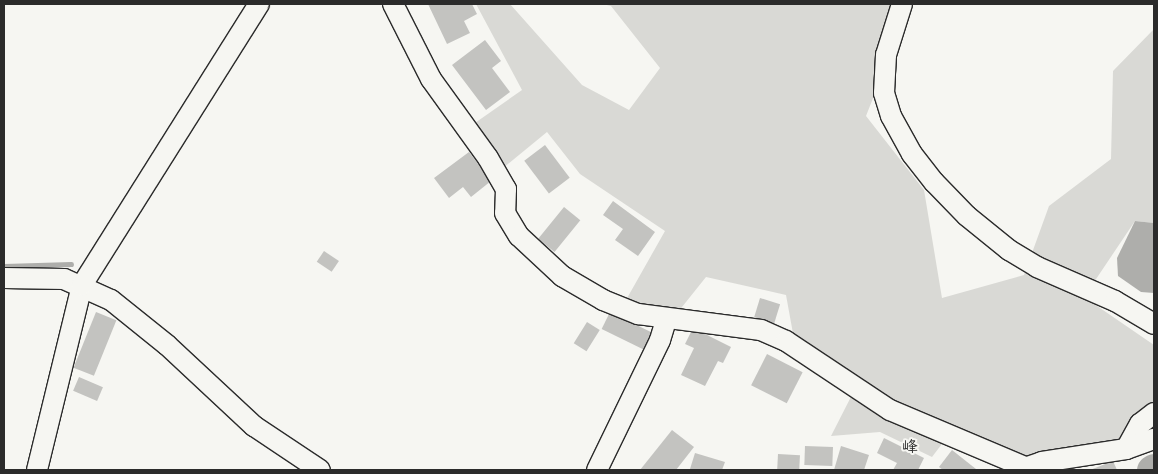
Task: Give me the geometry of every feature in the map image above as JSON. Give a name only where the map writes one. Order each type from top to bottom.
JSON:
[{"type":"street","points":[[37,470],[82,285],[259,4]]},
{"type":"street","points":[[392,4],[431,79],[488,158],[506,189],[505,213],[518,236],[535,254],[583,289],[638,314],[666,320],[761,330],[808,353],[859,392],[890,410],[1022,469],[1079,465],[1154,439]]},
{"type":"street","points":[[902,4],[886,55],[884,93],[891,116],[908,146],[934,182],[967,216],[1009,250],[1037,267],[1115,301],[1154,324]]},
{"type":"street","points":[[4,278],[43,277],[82,285],[110,300],[167,345],[254,426],[320,470]]},
{"type":"street","points":[[597,470],[660,340],[666,320]]},
{"type":"street","points":[[1126,449],[1140,424],[1154,413]]},
{"type":"shaded area","points":[[476,4],[510,4],[582,85],[629,110],[660,68],[611,6],[602,4],[910,4],[866,116],[924,190],[942,298],[1024,275],[1049,206],[1111,159],[1113,71],[1154,29],[1154,223],[1135,221],[1084,297],[1154,345],[1154,427],[1116,448],[1025,460],[951,432],[932,457],[880,432],[831,436],[857,385],[794,339],[786,295],[706,277],[678,312],[626,300],[665,231],[580,174],[547,132],[503,168],[472,125],[522,90]]},
{"type":"shaded area","points":[[1135,221],[1154,223],[1154,293],[1141,292],[1118,276],[1117,258]]},
{"type":"building","points":[[428,4],[472,4],[477,14],[464,21],[470,33],[447,44]]},
{"type":"building","points":[[485,40],[501,61],[492,68],[510,92],[486,110],[452,65]]},
{"type":"building","points":[[545,145],[570,178],[549,193],[524,161]]},
{"type":"building","points":[[469,152],[491,181],[471,197],[463,187],[449,198],[434,178]]},
{"type":"building","points":[[613,201],[655,232],[638,256],[615,240],[623,229],[603,215]]},
{"type":"building","points":[[564,207],[580,220],[555,252],[538,239]]},
{"type":"building","points":[[324,251],[339,261],[332,272],[317,262]]},
{"type":"building","points":[[760,298],[780,304],[774,323],[754,317]]},
{"type":"building","points":[[96,312],[116,320],[94,376],[74,368]]},
{"type":"building","points":[[610,312],[651,332],[643,349],[602,329]]},
{"type":"building","points":[[587,322],[600,330],[586,351],[574,343]]},
{"type":"building","points":[[693,328],[731,347],[723,363],[718,361],[705,386],[681,375],[694,348],[685,344]]},
{"type":"building","points":[[767,354],[803,372],[787,403],[751,385]]},
{"type":"building","points":[[79,377],[103,387],[97,401],[73,391]]},
{"type":"building","points":[[672,430],[694,447],[676,470],[640,470]]},
{"type":"building","points":[[884,438],[924,458],[918,470],[893,470],[897,463],[877,453]]},
{"type":"building","points":[[805,446],[833,447],[832,466],[804,465]]},
{"type":"building","points":[[841,446],[869,455],[864,470],[834,470]]},
{"type":"building","points":[[952,450],[976,469],[943,470],[939,467]]},
{"type":"building","points":[[695,453],[725,462],[722,470],[690,469]]},
{"type":"building","points":[[778,454],[800,455],[799,470],[777,470]]},
{"type":"building","points":[[1113,461],[1117,470],[1090,470]]},
{"type":"waterway","points":[[4,266],[71,264]]},
{"type":"district","name":"峰","points":[[910,448]]}]
